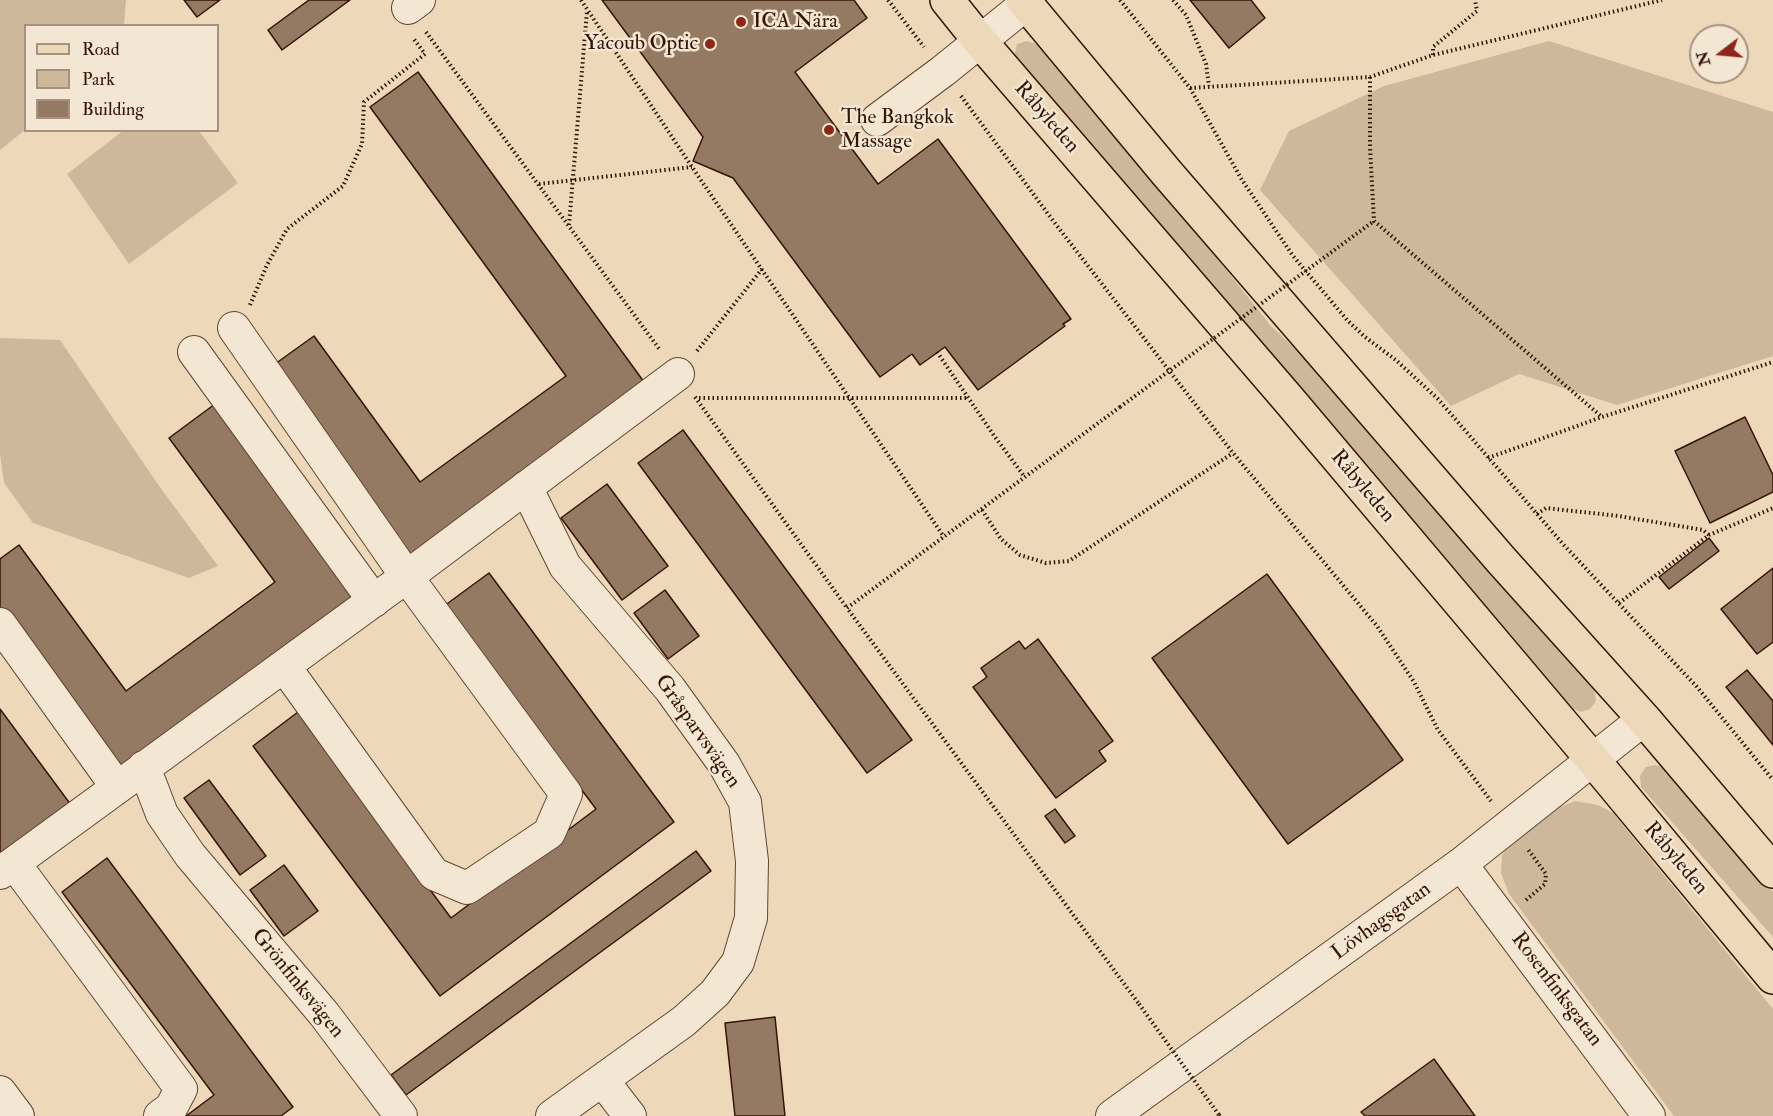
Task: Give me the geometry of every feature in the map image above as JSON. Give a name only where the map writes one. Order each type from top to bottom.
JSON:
[{"type":"main road","name":"Råbyleden","points":[[947,0],[1289,400],[1773,977]]},
{"type":"main road","points":[[1025,2],[1166,172],[1502,561],[1644,719],[1773,871]]},
{"type":"street","points":[[877,120],[943,71],[1025,2]]},
{"type":"street","points":[[234,328],[407,577],[566,794],[549,833],[467,888],[434,874],[284,666]]},
{"type":"street","points":[[194,352],[374,601]]},
{"type":"street","points":[[160,1116],[171,1108],[181,1089],[7,868],[407,577],[526,487],[687,386]]},
{"type":"street","name":"Gråsparvsvägen","points":[[526,487],[565,566],[670,689],[724,764],[745,802],[752,861],[751,918],[738,962],[716,993],[692,1014],[603,1081],[552,1116]]},
{"type":"street","points":[[0,624],[117,787]]},
{"type":"street","name":"Lövhagsgatan","points":[[1112,1116],[1461,864],[1644,719]]},
{"type":"street","name":"Grönfinksvägen","points":[[144,767],[162,814],[190,855],[324,1014],[401,1116]]},
{"type":"street","name":"Rosenfinksgatan","points":[[1461,864],[1649,1116]]},
{"type":"street","points":[[603,1081],[630,1116]]},
{"type":"street","points":[[0,1092],[18,1116]]},
{"type":"path","points":[[581,0],[944,537]]},
{"type":"path","points":[[889,0],[1054,222],[1233,453],[1377,627],[1414,682],[1438,730],[1546,874],[1545,884],[1503,919]]},
{"type":"path","points":[[1120,0],[1190,88],[1242,180],[1293,256],[1348,321],[1437,399],[1537,514],[1697,687],[1773,780]]},
{"type":"path","points":[[1173,0],[1186,15],[1206,64],[1209,86]]},
{"type":"path","points":[[1433,55],[1433,47],[1477,11],[1475,0]]},
{"type":"path","points":[[1190,88],[1370,77],[1433,55],[1662,0]]},
{"type":"path","points":[[569,225],[587,9]]},
{"type":"path","points":[[413,14],[1219,1116]]},
{"type":"path","points":[[234,328],[246,315],[267,265],[287,229],[343,186],[362,144],[364,102],[425,54],[413,14]]},
{"type":"path","points":[[1370,77],[1370,147],[1374,221],[1602,417]]},
{"type":"path","points":[[539,184],[692,167]]},
{"type":"path","points":[[847,608],[1374,221]]},
{"type":"path","points":[[687,386],[762,269]]},
{"type":"path","points":[[938,352],[1024,476]]},
{"type":"path","points":[[1488,458],[1602,417],[1773,362]]},
{"type":"path","points":[[687,386],[849,398],[968,398]]},
{"type":"path","points":[[982,510],[1001,539],[1020,555],[1046,563],[1069,561],[1233,453]]},
{"type":"path","points":[[1537,514],[1546,508],[1618,516],[1703,530],[1709,535]]},
{"type":"path","points":[[1619,603],[1709,535],[1773,508]]},
{"type":"green space","points":[[0,0],[126,0],[124,24],[24,24],[24,131],[0,150]]},
{"type":"green space","points":[[1027,41],[1036,44],[1192,227],[1271,326],[1316,368],[1594,689],[1596,701],[1590,709],[1581,712],[1573,709],[1013,61],[1017,44]]},
{"type":"green space","points":[[1549,41],[1773,112],[1773,356],[1617,405],[1519,374],[1451,406],[1260,190],[1289,131],[1384,86]]},
{"type":"green space","points":[[121,132],[200,132],[238,183],[129,264],[67,174]]},
{"type":"green space","points":[[0,338],[60,340],[157,483],[218,566],[189,578],[33,523],[4,483],[0,454]]},
{"type":"green space","points":[[1655,765],[1664,767],[1773,892],[1773,937],[1641,787],[1640,776],[1646,767]]},
{"type":"green space","points":[[1575,801],[1598,805],[1613,813],[1773,1009],[1773,1116],[1674,1116],[1509,894],[1501,873],[1502,856],[1512,838],[1558,808]]},
{"type":"building","points":[[184,0],[220,0],[197,17]]},
{"type":"building","points":[[309,0],[350,0],[282,50],[268,30]]},
{"type":"building","points":[[602,0],[854,0],[867,18],[795,72],[878,184],[938,139],[1071,319],[1063,324],[1065,326],[978,390],[945,347],[920,365],[912,354],[880,377],[733,178],[693,161],[703,137]]},
{"type":"building","points":[[1190,0],[1251,0],[1265,18],[1229,48]]},
{"type":"building","points":[[418,72],[647,386],[408,561],[268,369],[314,336],[420,482],[566,376],[370,107]]},
{"type":"building","points":[[215,404],[354,595],[115,770],[0,613],[0,559],[19,545],[126,691],[275,582],[169,438]]},
{"type":"building","points":[[1745,417],[1773,475],[1773,492],[1710,523],[1675,451]]},
{"type":"building","points":[[683,430],[912,740],[867,773],[638,463]]},
{"type":"building","points":[[607,484],[668,566],[622,600],[561,518]]},
{"type":"building","points":[[1709,538],[1719,551],[1669,589],[1659,577]]},
{"type":"building","points":[[1773,568],[1773,642],[1757,654],[1721,609]]},
{"type":"building","points":[[489,573],[674,822],[440,996],[253,746],[298,712],[451,918],[596,809],[444,606]]},
{"type":"building","points":[[1267,574],[1403,760],[1288,844],[1152,658]]},
{"type":"building","points":[[665,590],[699,636],[668,659],[634,613]]},
{"type":"building","points":[[1038,639],[1113,741],[1099,751],[1106,761],[1056,798],[973,687],[987,677],[981,668],[1019,641],[1025,649]]},
{"type":"building","points":[[1747,670],[1773,701],[1773,745],[1726,687]]},
{"type":"building","points":[[0,709],[74,809],[0,863]]},
{"type":"building","points":[[209,780],[266,856],[240,875],[184,798]]},
{"type":"building","points":[[1055,809],[1075,836],[1065,843],[1045,816]]},
{"type":"building","points":[[696,851],[711,871],[406,1095],[391,1075]]},
{"type":"building","points":[[107,858],[293,1107],[281,1116],[186,1116],[214,1095],[62,892]]},
{"type":"building","points":[[284,865],[318,911],[284,936],[250,890]]},
{"type":"building","points":[[775,1017],[785,1116],[735,1116],[725,1023]]},
{"type":"building","points":[[1434,1059],[1475,1116],[1365,1116],[1361,1112]]},
{"type":"place","name":"ICA Nära","points":[[741,22]]},
{"type":"place","name":"Yacoub Optic","points":[[710,44]]},
{"type":"place","name":"The Bangkok Massage","points":[[829,130]]}]
